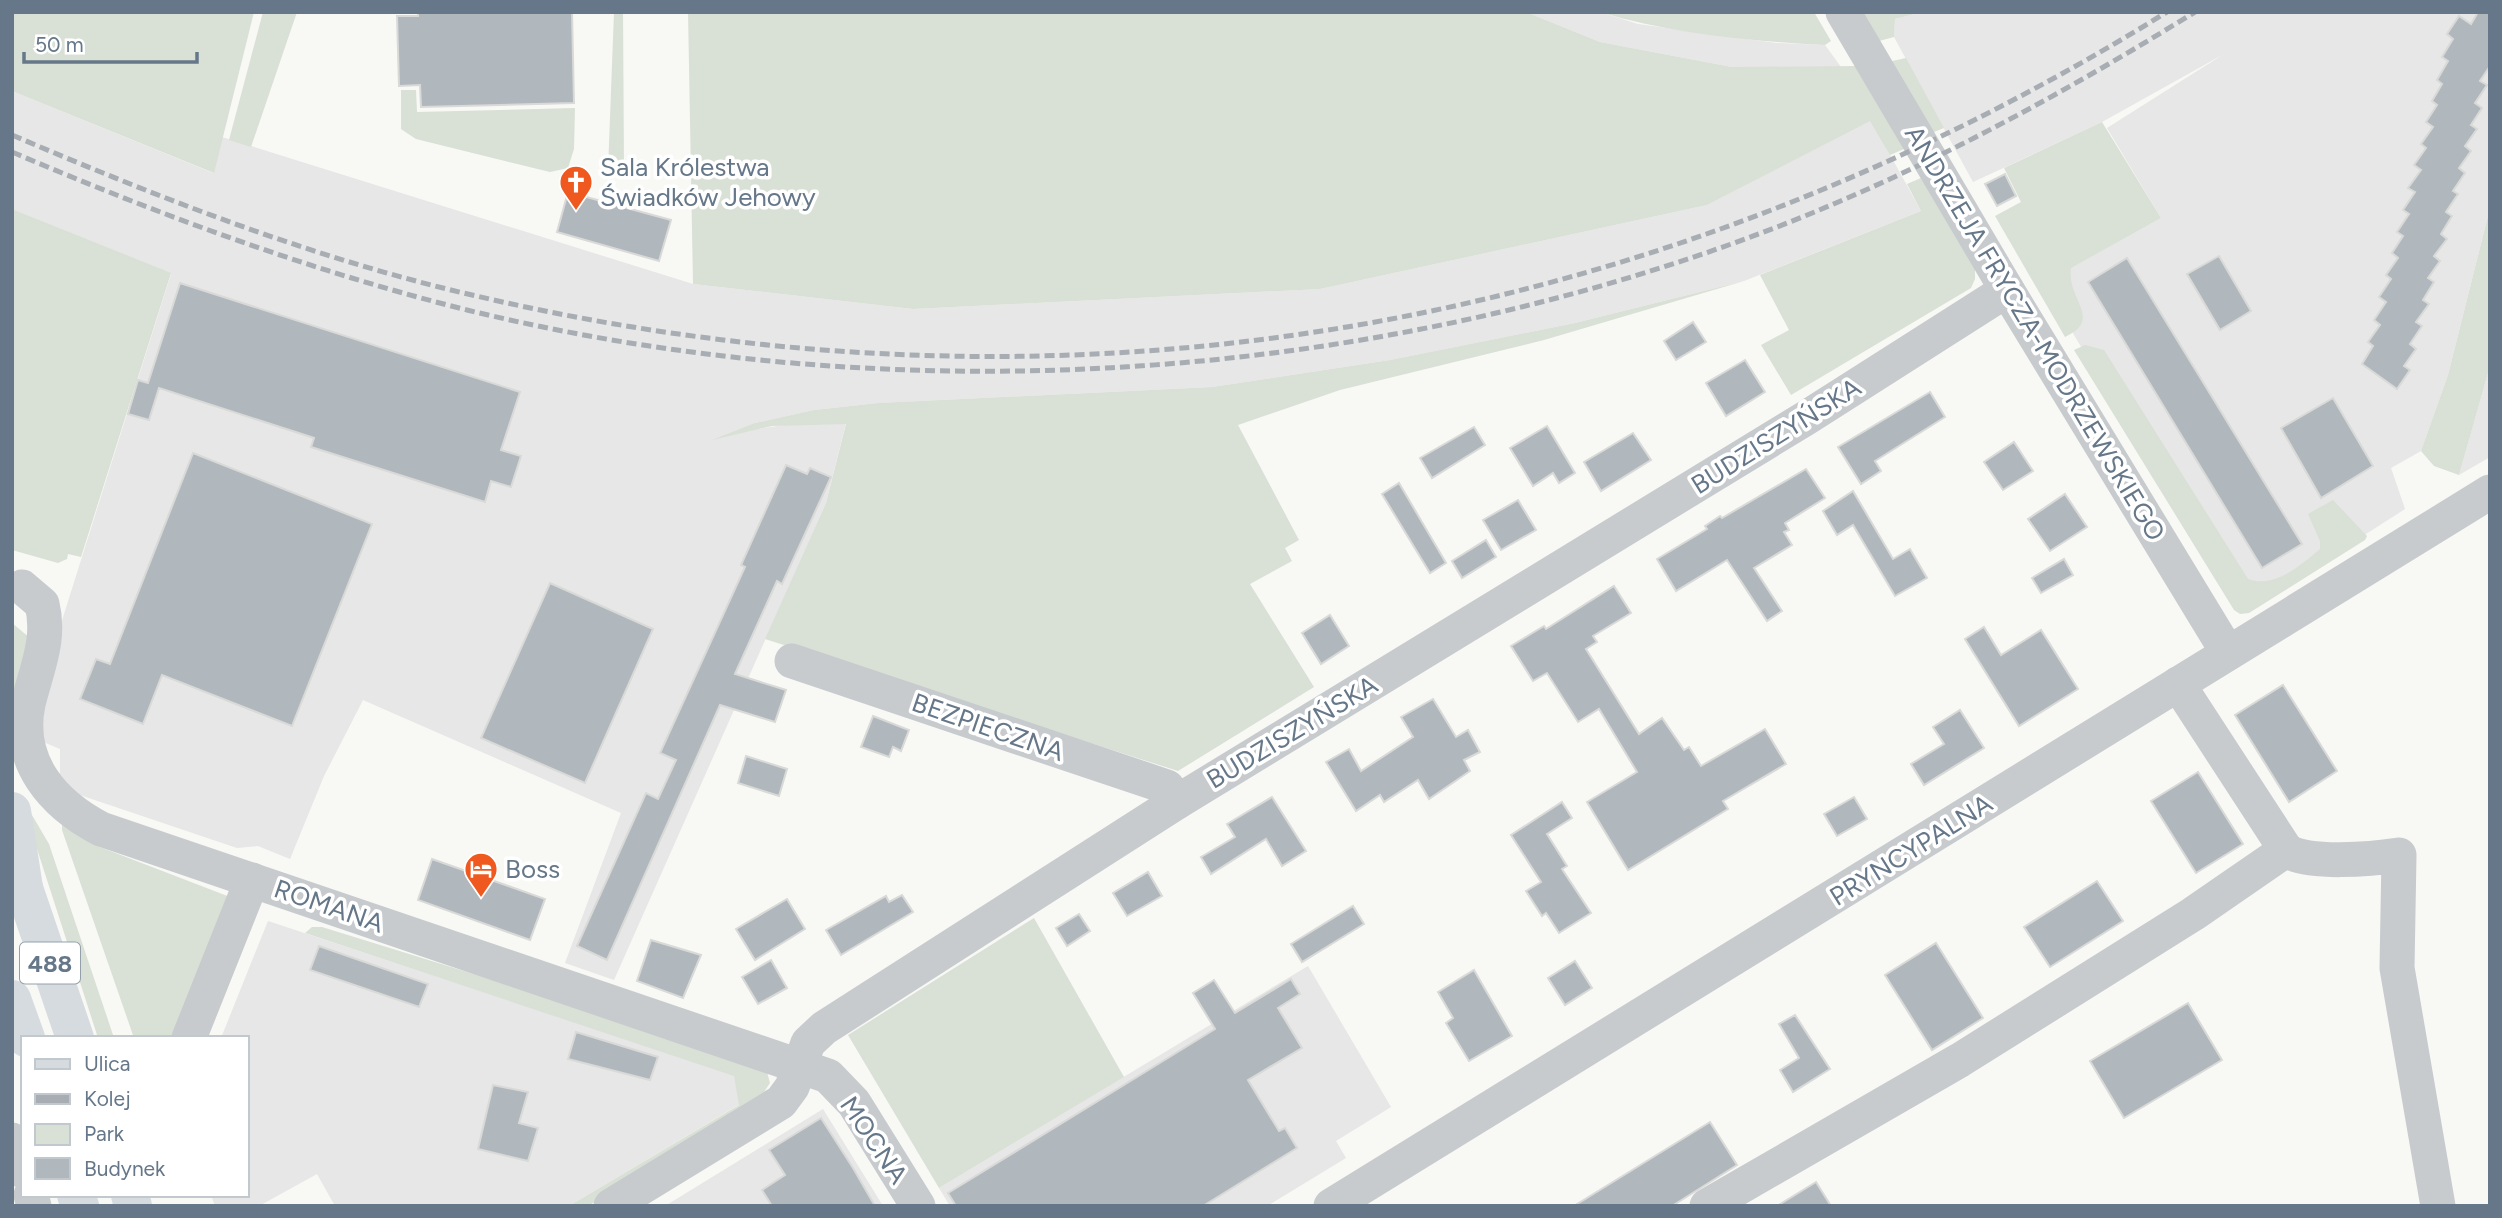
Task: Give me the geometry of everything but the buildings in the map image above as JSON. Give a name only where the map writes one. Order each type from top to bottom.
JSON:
[{"type":"main road","points":[[12,811],[18,875]]},
{"type":"main road","name":"488","points":[[18,875],[74,1036]]},
{"type":"main road","name":"488","points":[[12,999],[25,1036]]},
{"type":"street","name":"ANDRZEJA FRYCZA-MODRZEWSKIEGO","points":[[1843,12],[2007,290],[2228,653]]},
{"type":"street","name":"BUDZISZYŃSKA","points":[[611,1206],[781,1102],[792,1087],[814,1071],[808,1043],[824,1028],[1177,802],[1806,418],[2007,290]]},
{"type":"street","name":"PRYNCYPALNA","points":[[1331,1206],[2490,492]]},
{"type":"street","name":"ROMANA","points":[[22,587],[42,604],[46,618],[43,650],[28,706],[27,742],[34,767],[52,794],[101,829],[814,1071]]},
{"type":"street","name":"BEZPIECZNA","points":[[792,661],[1167,787],[1177,802]]},
{"type":"street","points":[[2178,684],[2286,850],[2295,857],[2319,860],[2399,855],[2396,968],[2438,1206]]},
{"type":"street","points":[[1707,1206],[1960,1060],[2193,914],[2286,850]]},
{"type":"street","points":[[190,1036],[252,880]]},
{"type":"street","name":"MOCNA","points":[[814,1071],[854,1102],[918,1206]]},
{"type":"street","points":[[12,1140],[21,1165]]},
{"type":"shaded area","points":[[1526,12],[1600,12],[1638,24],[1776,43],[1825,45],[1841,67],[1732,67],[1600,42]]},
{"type":"shaded area","points":[[1922,12],[2490,12],[2490,208],[2448,375],[2421,451],[2391,468],[2405,509],[2249,609],[2237,608],[2043,283],[2161,218],[2107,128],[2224,54],[2102,122],[1973,182],[1894,37],[1895,19]]},
{"type":"shaded area","points":[[12,91],[213,173],[222,137],[693,284],[913,309],[1320,289],[1707,205],[1871,120],[1921,211],[1744,281],[1575,323],[1390,360],[1212,387],[878,403],[814,410],[755,423],[750,430],[792,424],[846,423],[826,503],[614,980],[565,963],[621,813],[363,700],[324,776],[290,859],[258,846],[237,848],[77,794],[60,775],[60,749],[41,741],[48,665],[171,274],[12,209]]},
{"type":"shaded area","points":[[2490,366],[2490,457],[2459,475]]},
{"type":"shaded area","points":[[268,921],[734,1075],[740,1104],[569,1206],[335,1206],[317,1174],[259,1206],[215,1206],[212,1197],[248,1197],[248,1036],[222,1036]]},
{"type":"shaded area","points":[[1308,966],[1391,1107],[1336,1141],[1346,1158],[1267,1206],[950,1206],[939,1188]]},
{"type":"shaded area","points":[[823,1109],[883,1206],[665,1206]]},
{"type":"green space","points":[[12,12],[254,12],[214,173],[12,91]]},
{"type":"green space","points":[[263,12],[297,12],[251,147],[229,140]]},
{"type":"green space","points":[[614,12],[623,12],[624,172],[608,171]]},
{"type":"green space","points":[[688,12],[1526,12],[1600,42],[1732,67],[1856,66],[1904,149],[1890,155],[1870,121],[1707,205],[1320,289],[913,309],[693,284]]},
{"type":"green space","points":[[1600,12],[1814,12],[1831,41],[1825,45],[1711,35],[1655,26]]},
{"type":"green space","points":[[1862,12],[1922,12],[1895,19],[1894,37],[1879,41]]},
{"type":"green space","points":[[1906,58],[1944,128],[1929,134],[1888,62]]},
{"type":"green space","points":[[401,90],[416,90],[417,112],[575,108],[574,149],[568,168],[550,172],[416,139],[401,129]]},
{"type":"green space","points":[[2102,122],[2161,218],[2071,268],[2073,290],[2083,315],[2082,323],[2065,337],[1995,216],[2021,202],[2004,168]]},
{"type":"green space","points":[[1921,178],[1975,268],[1975,279],[1971,288],[1791,395],[1761,345],[1789,330],[1760,275],[1921,211],[1907,184]]},
{"type":"green space","points":[[2490,208],[2490,366],[2459,475],[2434,466],[2421,451],[2448,375]]},
{"type":"green space","points":[[12,209],[171,273],[81,557],[68,554],[67,559],[58,563],[12,550]]},
{"type":"green space","points":[[1744,281],[1544,340],[1340,390],[1238,425],[1299,540],[1285,548],[1292,561],[1250,584],[1314,687],[1178,771],[765,639],[826,503],[846,424],[772,426],[712,440],[755,423],[814,410],[878,403],[1212,387],[1390,360],[1575,323]]},
{"type":"green space","points":[[2085,345],[2104,350],[2248,579],[2268,581],[2287,574],[2320,549],[2320,541],[2308,514],[2333,500],[2367,536],[2365,540],[2249,613],[2240,614],[2234,610],[2074,350]]},
{"type":"green space","points":[[12,623],[30,638],[12,702]]},
{"type":"green space","points":[[19,793],[49,844],[113,1036],[97,1036]]},
{"type":"green space","points":[[67,823],[100,847],[230,897],[179,1036],[133,1036],[62,824]]},
{"type":"green space","points":[[1034,918],[1124,1077],[939,1188],[848,1035]]},
{"type":"green space","points":[[312,927],[322,927],[751,1060],[767,1072],[770,1083],[758,1101],[588,1206],[569,1206],[739,1105],[734,1076],[305,933]]},
{"type":"railway","points":[[12,135],[125,182],[296,245],[472,295],[694,336],[915,355],[1133,352],[1348,327],[1560,280],[1767,212],[1970,122],[2167,12]]},
{"type":"railway","points":[[12,152],[236,240],[351,278],[467,310],[629,343],[794,363],[961,371],[1128,367],[1295,350],[1459,321],[1620,280],[1777,227],[1939,156],[2094,73],[2195,12]]},
{"type":"place","name":"Sala Królestwa Świadków Jehowy","points":[[576,212]]},
{"type":"place","name":"Boss","points":[[481,899]]}]
